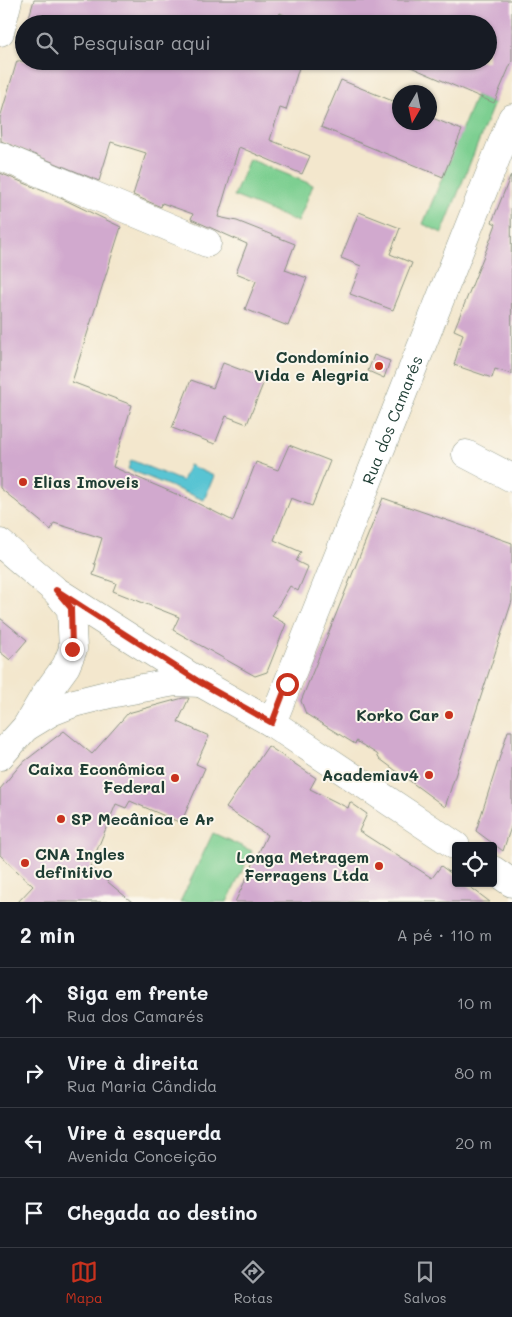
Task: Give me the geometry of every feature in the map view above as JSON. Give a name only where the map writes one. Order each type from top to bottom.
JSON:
[{"type":"main road","points":[[0,32],[8,0]]},
{"type":"main road","name":"Rua dos Camarés","points":[[272,723],[512,118]]},
{"type":"main road","points":[[0,156],[207,243]]},
{"type":"main road","points":[[466,454],[512,478]]},
{"type":"main road","points":[[0,543],[56,590],[201,683],[272,723],[452,843]]},
{"type":"main road","points":[[0,756],[26,727],[45,695],[66,666],[72,649],[71,608],[56,590]]},
{"type":"main road","points":[[26,727],[51,712],[74,703],[175,682],[201,683]]},
{"type":"main road","points":[[497,873],[512,883]]},
{"type":"green space","points":[[476,95],[494,103],[442,233],[423,224]]},
{"type":"green space","points":[[249,159],[313,185],[298,222],[234,196]]},
{"type":"green space","points":[[213,833],[252,851],[227,902],[180,902]]},
{"type":"water","points":[[131,460],[182,481],[189,465],[214,476],[204,500],[128,469]]},
{"type":"building","points":[[34,0],[512,0],[512,61],[494,103],[418,70],[497,70],[497,15],[284,15],[280,13],[279,15],[30,15]]},
{"type":"building","points":[[15,68],[15,70],[298,70],[286,110],[280,108],[270,140],[310,156],[302,174],[239,147],[218,217],[237,221],[295,244],[285,270],[307,278],[288,326],[245,309],[256,281],[236,273],[247,244],[191,219],[193,214],[162,203],[161,207],[133,195],[146,153],[111,142],[99,181],[1,141],[0,118]]},
{"type":"building","points":[[341,80],[392,101],[392,130],[437,130],[437,120],[462,130],[443,177],[321,127]]},
{"type":"building","points":[[0,173],[65,200],[121,227],[72,382],[132,405],[113,467],[197,503],[233,521],[256,462],[278,470],[289,445],[330,461],[312,506],[291,498],[274,540],[301,552],[296,561],[308,567],[298,591],[290,586],[272,616],[286,624],[267,672],[255,676],[173,630],[179,617],[113,591],[116,583],[93,575],[96,564],[94,564],[102,538],[54,523],[51,530],[0,488]]},
{"type":"building","points":[[511,175],[512,374],[495,369],[492,378],[454,365],[463,334],[454,330],[496,224],[492,222]]},
{"type":"building","points":[[359,212],[400,228],[390,254],[412,263],[393,310],[350,294],[361,266],[341,258]]},
{"type":"building","name":"Condomínio Vida e Alegria","points":[[374,355],[390,361],[384,378],[368,371]]},
{"type":"building","points":[[223,363],[265,379],[247,424],[226,416],[215,444],[172,428],[191,380],[213,388]]},
{"type":"building","points":[[383,498],[512,543],[512,601],[445,807],[380,759],[377,754],[356,741],[355,744],[306,714],[301,701]]},
{"type":"building","points":[[0,618],[27,640],[10,660],[0,652]]},
{"type":"building","points":[[189,698],[178,722],[209,736],[196,764],[205,768],[181,823],[130,801],[126,808],[116,804],[90,867],[132,902],[18,902],[33,886],[0,855],[0,789],[21,764],[64,731],[92,754],[128,713]]},
{"type":"building","points":[[508,731],[512,731],[512,824],[503,851],[497,847],[497,842],[491,842],[476,831]]},
{"type":"building","points":[[268,746],[316,778],[310,789],[348,808],[350,802],[367,814],[359,831],[432,878],[441,866],[452,874],[452,887],[470,887],[490,902],[235,902],[267,835],[226,808]]},
{"type":"place","name":"Condomínio Vida e Alegria","points":[[379,366]]},
{"type":"place","name":"Elias Imoveis","points":[[23,482]]},
{"type":"place","name":"Korko Car","points":[[449,715]]},
{"type":"place","name":"Academiav4","points":[[429,775]]},
{"type":"place","name":"Caixa Econômica Federal","points":[[175,778]]},
{"type":"place","name":"SP Mecânica e Ar","points":[[61,819]]},
{"type":"place","name":"CNA Ingles definitivo","points":[[25,863]]},
{"type":"place","name":"Longa Metragem Ferragens Ltda","points":[[379,866]]},
{"type":"route","points":[[72,649],[73,628],[71,608],[56,590],[201,683],[272,723],[287,684]]}]
